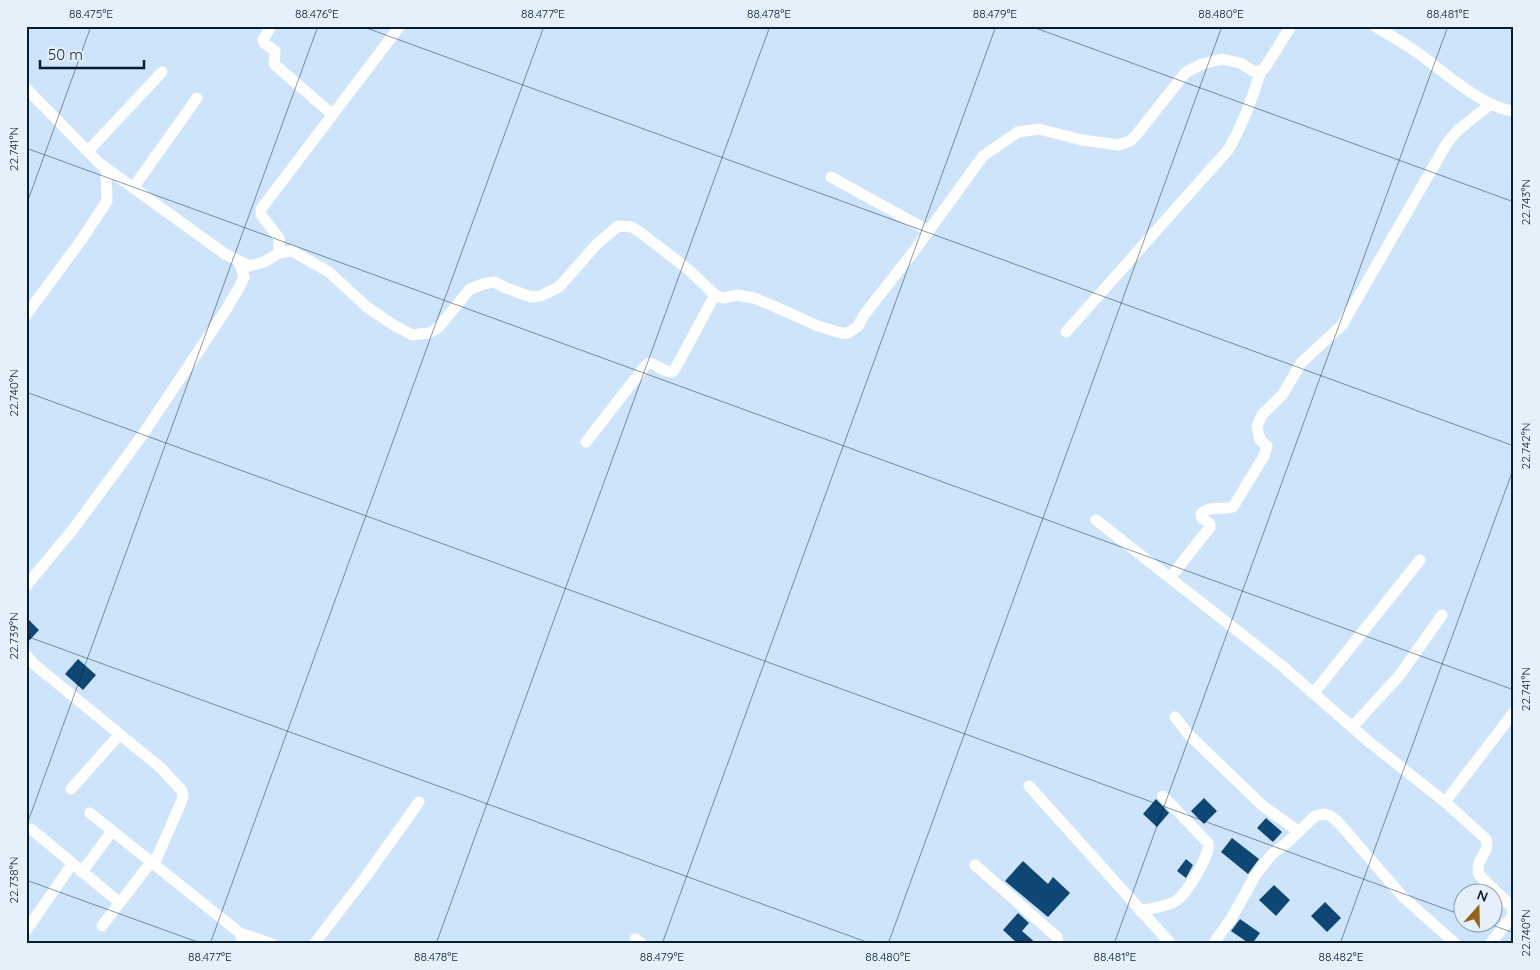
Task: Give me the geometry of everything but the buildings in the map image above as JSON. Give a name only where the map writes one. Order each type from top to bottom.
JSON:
[{"type":"street","points":[[271,26],[263,40],[264,43],[275,51],[274,64],[333,115]]},
{"type":"street","points":[[279,253],[279,238],[262,216],[261,210],[400,26]]},
{"type":"street","points":[[1066,332],[1228,150],[1245,119],[1261,71],[1292,26]]},
{"type":"street","points":[[1375,26],[1417,52],[1457,82],[1491,104],[1514,111]]},
{"type":"street","points":[[27,90],[106,168],[225,254],[249,266],[264,262],[279,253],[292,251],[329,272],[367,307],[412,335],[429,333],[438,328],[470,289],[483,284],[494,282],[531,297],[540,296],[559,287],[596,245],[618,226],[632,227],[641,233],[689,270],[716,295],[723,298],[738,295],[754,298],[818,326],[848,333],[858,326],[864,315],[982,156],[1018,132],[1039,129],[1082,140],[1118,145],[1130,141],[1137,134],[1186,72],[1202,64],[1222,59],[1240,63],[1254,71],[1261,71]]},
{"type":"street","points":[[88,151],[162,72]]},
{"type":"street","points":[[133,188],[197,98]]},
{"type":"street","points":[[1170,578],[1210,527],[1210,524],[1202,518],[1201,514],[1212,508],[1233,507],[1264,456],[1267,446],[1260,440],[1257,426],[1262,415],[1283,394],[1301,363],[1342,325],[1447,143],[1458,130],[1491,104]]},
{"type":"street","points":[[26,314],[82,239],[107,201],[106,168]]},
{"type":"street","points":[[831,177],[928,231]]},
{"type":"street","points":[[26,586],[74,528],[141,437],[224,313],[244,277],[239,261]]},
{"type":"street","points":[[586,442],[646,365],[650,363],[668,372],[672,372],[675,369],[716,295]]},
{"type":"street","points":[[1096,520],[1281,665],[1352,727],[1445,802],[1486,839],[1488,844],[1477,869],[1479,875],[1510,901],[1512,907],[1512,916],[1490,944]]},
{"type":"street","points":[[1313,694],[1420,560]]},
{"type":"street","points":[[1352,727],[1399,676],[1442,615]]},
{"type":"street","points":[[26,655],[161,768],[182,791],[183,797],[180,805],[152,863],[102,926]]},
{"type":"street","points":[[1445,802],[1514,712]]},
{"type":"street","points":[[1174,717],[1188,734],[1263,806],[1298,832]]},
{"type":"street","points":[[71,789],[120,734]]},
{"type":"street","points":[[1028,786],[1171,944]]},
{"type":"street","points":[[1140,911],[1172,903],[1179,899],[1198,873],[1209,849],[1208,843],[1163,796]]},
{"type":"street","points":[[314,944],[364,879],[419,802]]},
{"type":"street","points":[[90,813],[241,939],[272,944]]},
{"type":"street","points":[[1213,944],[1231,919],[1255,876],[1271,855],[1315,816],[1324,814],[1331,816],[1367,854],[1402,897],[1456,944]]},
{"type":"street","points":[[31,829],[120,903]]},
{"type":"street","points":[[82,872],[112,831]]},
{"type":"street","points":[[26,930],[72,864]]},
{"type":"street","points":[[975,865],[1058,936],[1058,944]]}]
